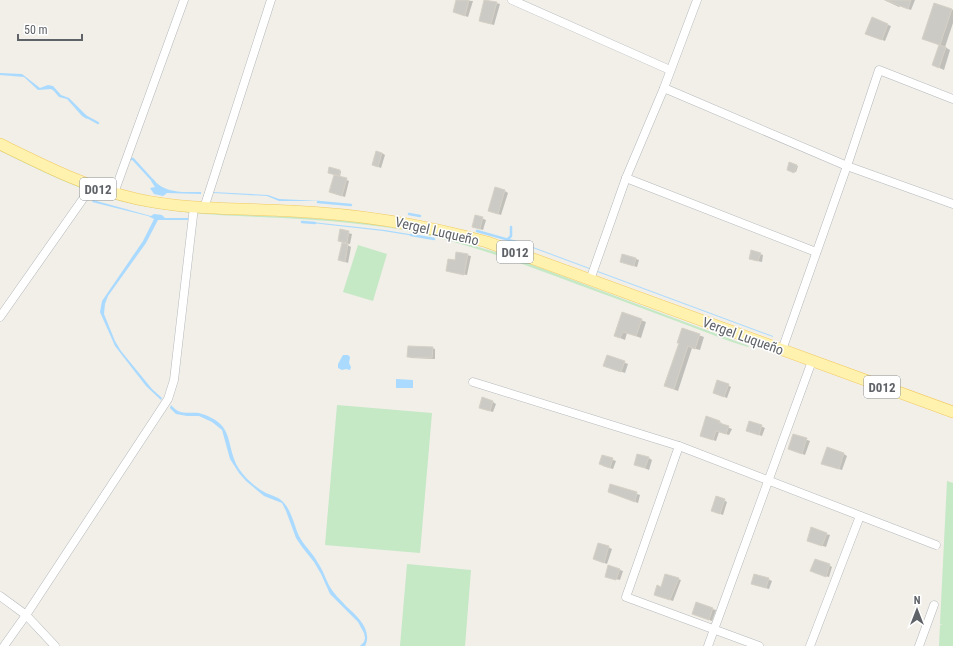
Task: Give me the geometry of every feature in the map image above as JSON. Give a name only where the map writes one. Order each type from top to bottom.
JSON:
[{"type":"main road","name":"Vergel Luqueño","points":[[0,144],[72,179],[114,193],[162,204],[199,208],[331,213],[372,217],[430,227],[487,242],[592,273],[782,350],[953,412]]},
{"type":"street","points":[[114,193],[184,0]]},
{"type":"street","points":[[4,646],[168,399],[174,380],[199,208],[271,0]]},
{"type":"street","points":[[512,0],[670,70]]},
{"type":"street","points":[[592,273],[626,178],[664,88],[697,0]]},
{"type":"street","points":[[782,350],[879,70],[953,99]]},
{"type":"street","points":[[664,88],[847,166],[953,204]]},
{"type":"street","points":[[626,178],[816,252]]},
{"type":"street","points":[[0,318],[92,186]]},
{"type":"street","points":[[708,646],[812,361]]},
{"type":"street","points":[[473,382],[679,446],[936,545]]},
{"type":"street","points":[[679,446],[626,597],[759,646]]},
{"type":"street","points":[[810,646],[860,516]]},
{"type":"street","points":[[0,596],[26,615],[55,646]]},
{"type":"street","points":[[918,646],[934,605]]},
{"type":"green space","points":[[0,149],[83,188],[219,214],[295,217],[362,222],[440,236],[506,255],[749,346],[748,347],[729,341],[514,261],[427,235],[404,230],[350,223],[190,213],[137,205],[104,196],[74,185],[0,151]]},
{"type":"green space","points":[[358,245],[387,254],[373,301],[343,292]]},
{"type":"green space","points":[[337,405],[432,413],[420,553],[325,545]]},
{"type":"green space","points":[[947,481],[953,483],[953,646],[939,646],[940,625],[943,625],[940,624]]},
{"type":"green space","points":[[407,564],[471,570],[465,646],[400,646]]},
{"type":"water","points":[[0,73],[22,74],[40,88],[48,85],[53,86],[61,95],[69,98],[88,117],[87,119],[82,116],[67,99],[59,97],[51,89],[38,90],[24,77],[0,75]]},
{"type":"water","points":[[153,179],[158,184],[169,190],[201,192],[201,194],[167,193],[163,196],[154,194],[150,188],[155,187],[151,181]]},
{"type":"water","points":[[213,192],[268,195],[279,199],[321,201],[279,201],[267,196]]},
{"type":"water","points":[[93,200],[151,216],[154,214],[162,215],[165,218],[188,218],[188,220],[158,220],[146,243],[108,296],[105,304],[104,314],[115,341],[121,351],[152,389],[162,398],[161,400],[146,386],[115,346],[100,312],[102,301],[143,241],[154,219],[148,216],[92,202]]},
{"type":"water","points":[[312,222],[385,230],[415,235],[414,236]]},
{"type":"water","points":[[514,241],[773,336],[773,337]]},
{"type":"water","points":[[343,355],[348,355],[350,357],[350,370],[342,370],[338,368],[338,364]]},
{"type":"water","points":[[396,379],[413,380],[413,388],[396,388]]},
{"type":"water","points":[[171,405],[176,410],[181,412],[199,413],[209,416],[223,427],[228,436],[236,464],[241,472],[255,486],[262,491],[280,499],[284,503],[291,514],[299,536],[316,559],[332,590],[363,624],[367,634],[365,646],[360,646],[364,642],[365,638],[358,622],[330,594],[314,562],[296,538],[282,503],[264,496],[239,473],[230,459],[222,430],[212,422],[199,416],[176,414],[170,408]]},
{"type":"building","points":[[456,0],[469,0],[465,16],[453,12]]},
{"type":"building","points":[[484,0],[497,2],[491,24],[479,21]]},
{"type":"building","points":[[885,0],[911,0],[908,9]]},
{"type":"building","points":[[934,3],[952,9],[940,45],[922,39]]},
{"type":"building","points":[[872,17],[888,24],[882,40],[865,34]]},
{"type":"building","points":[[939,45],[946,47],[939,68],[932,65]]},
{"type":"building","points":[[376,151],[382,153],[378,167],[372,165]]},
{"type":"building","points":[[789,162],[797,165],[794,173],[787,170]]},
{"type":"building","points":[[329,167],[340,170],[339,176],[328,173]]},
{"type":"building","points":[[334,175],[347,178],[342,196],[329,192]]},
{"type":"building","points":[[495,187],[505,190],[498,214],[488,211]]},
{"type":"building","points":[[475,215],[483,217],[480,229],[472,227]]},
{"type":"building","points":[[340,229],[349,231],[347,243],[338,241]]},
{"type":"building","points":[[342,243],[348,244],[345,262],[338,260]]},
{"type":"building","points":[[751,250],[761,253],[758,261],[749,259]]},
{"type":"building","points":[[456,252],[468,254],[464,275],[446,271],[448,259],[455,260]]},
{"type":"building","points":[[622,254],[636,258],[634,266],[620,262]]},
{"type":"building","points":[[622,312],[642,319],[636,336],[623,332],[620,338],[614,336]]},
{"type":"building","points":[[682,328],[700,334],[695,349],[688,346],[674,389],[664,386],[679,343],[677,343]]},
{"type":"building","points":[[408,346],[433,347],[432,358],[407,357]]},
{"type":"building","points":[[607,355],[625,361],[621,372],[603,366]]},
{"type":"building","points":[[717,380],[729,384],[724,397],[713,393]]},
{"type":"building","points":[[482,397],[493,401],[490,411],[479,408]]},
{"type":"building","points":[[706,416],[720,421],[719,423],[729,426],[726,434],[716,431],[713,440],[700,436]]},
{"type":"building","points":[[749,421],[762,425],[759,435],[746,431]]},
{"type":"building","points":[[793,434],[807,438],[802,454],[788,449]]},
{"type":"building","points":[[827,447],[844,453],[839,469],[821,464]]},
{"type":"building","points":[[637,454],[649,457],[645,468],[634,465]]},
{"type":"building","points":[[602,455],[613,458],[610,468],[599,464]]},
{"type":"building","points":[[610,484],[637,492],[635,502],[608,492]]},
{"type":"building","points":[[716,496],[725,499],[720,514],[711,511]]},
{"type":"building","points":[[811,527],[827,533],[822,546],[807,541]]},
{"type":"building","points":[[598,543],[609,546],[604,563],[593,559]]},
{"type":"building","points":[[815,559],[830,564],[826,577],[810,571]]},
{"type":"building","points":[[608,565],[620,569],[616,580],[605,577]]},
{"type":"building","points":[[665,574],[679,578],[670,600],[654,595],[657,585],[661,587]]},
{"type":"building","points":[[754,574],[769,578],[766,588],[751,584]]},
{"type":"building","points":[[696,602],[713,608],[709,620],[692,614]]},
{"type":"waterway","points":[[85,116],[98,123]]},
{"type":"waterway","points":[[131,159],[133,159],[154,182]]},
{"type":"waterway","points":[[318,202],[351,205]]},
{"type":"waterway","points":[[409,214],[420,216]]},
{"type":"waterway","points":[[302,222],[315,223]]},
{"type":"waterway","points":[[508,239],[511,236],[511,227]]},
{"type":"waterway","points":[[477,231],[516,242]]},
{"type":"waterway","points":[[411,235],[434,239]]}]
